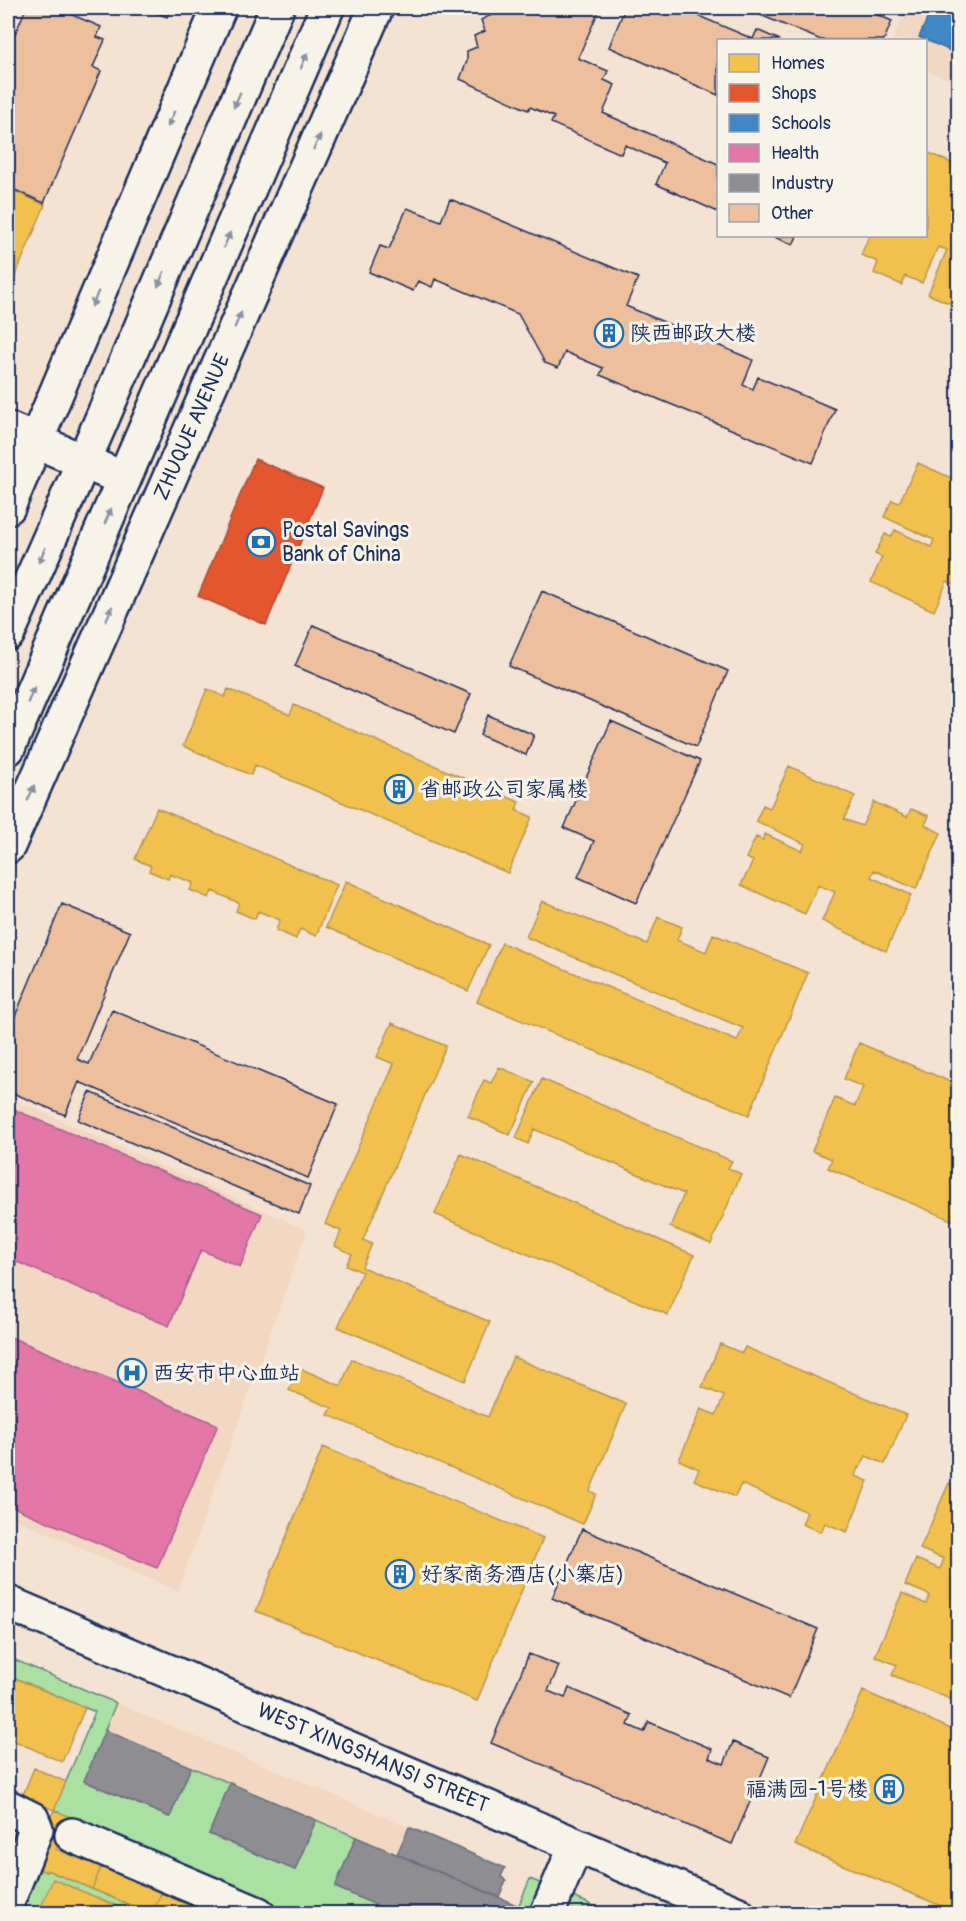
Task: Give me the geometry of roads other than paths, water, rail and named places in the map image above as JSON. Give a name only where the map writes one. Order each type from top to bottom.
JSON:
[{"type":"street","points":[[8,507],[21,435],[219,8]]},
{"type":"street","points":[[8,633],[277,8]]},
{"type":"street","name":"ZHUQUE AVENUE","points":[[8,748],[327,8]]},
{"type":"street","name":"ZHUQUE AVENUE","points":[[8,846],[376,8]]},
{"type":"street","points":[[21,435],[124,479]]},
{"type":"street","name":"WEST XINGSHANSI STREET","points":[[8,1603],[738,1914]]},
{"type":"street","points":[[8,1807],[32,1819],[36,1829],[8,1900]]},
{"type":"street","points":[[72,1834],[258,1914]]},
{"type":"street","points":[[547,1914],[576,1845]]},
{"type":"place","name":"陕西邮政大楼","points":[[609,333]]},
{"type":"place","name":"Postal Savings Bank of China","points":[[261,542]]},
{"type":"place","name":"省邮政公司家属楼","points":[[399,789]]},
{"type":"place","name":"西安市中心血站","points":[[132,1373]]},
{"type":"place","name":"好家商务酒店(小寨店)","points":[[400,1574]]},
{"type":"place","name":"福满园-1号楼","points":[[889,1789]]}]
